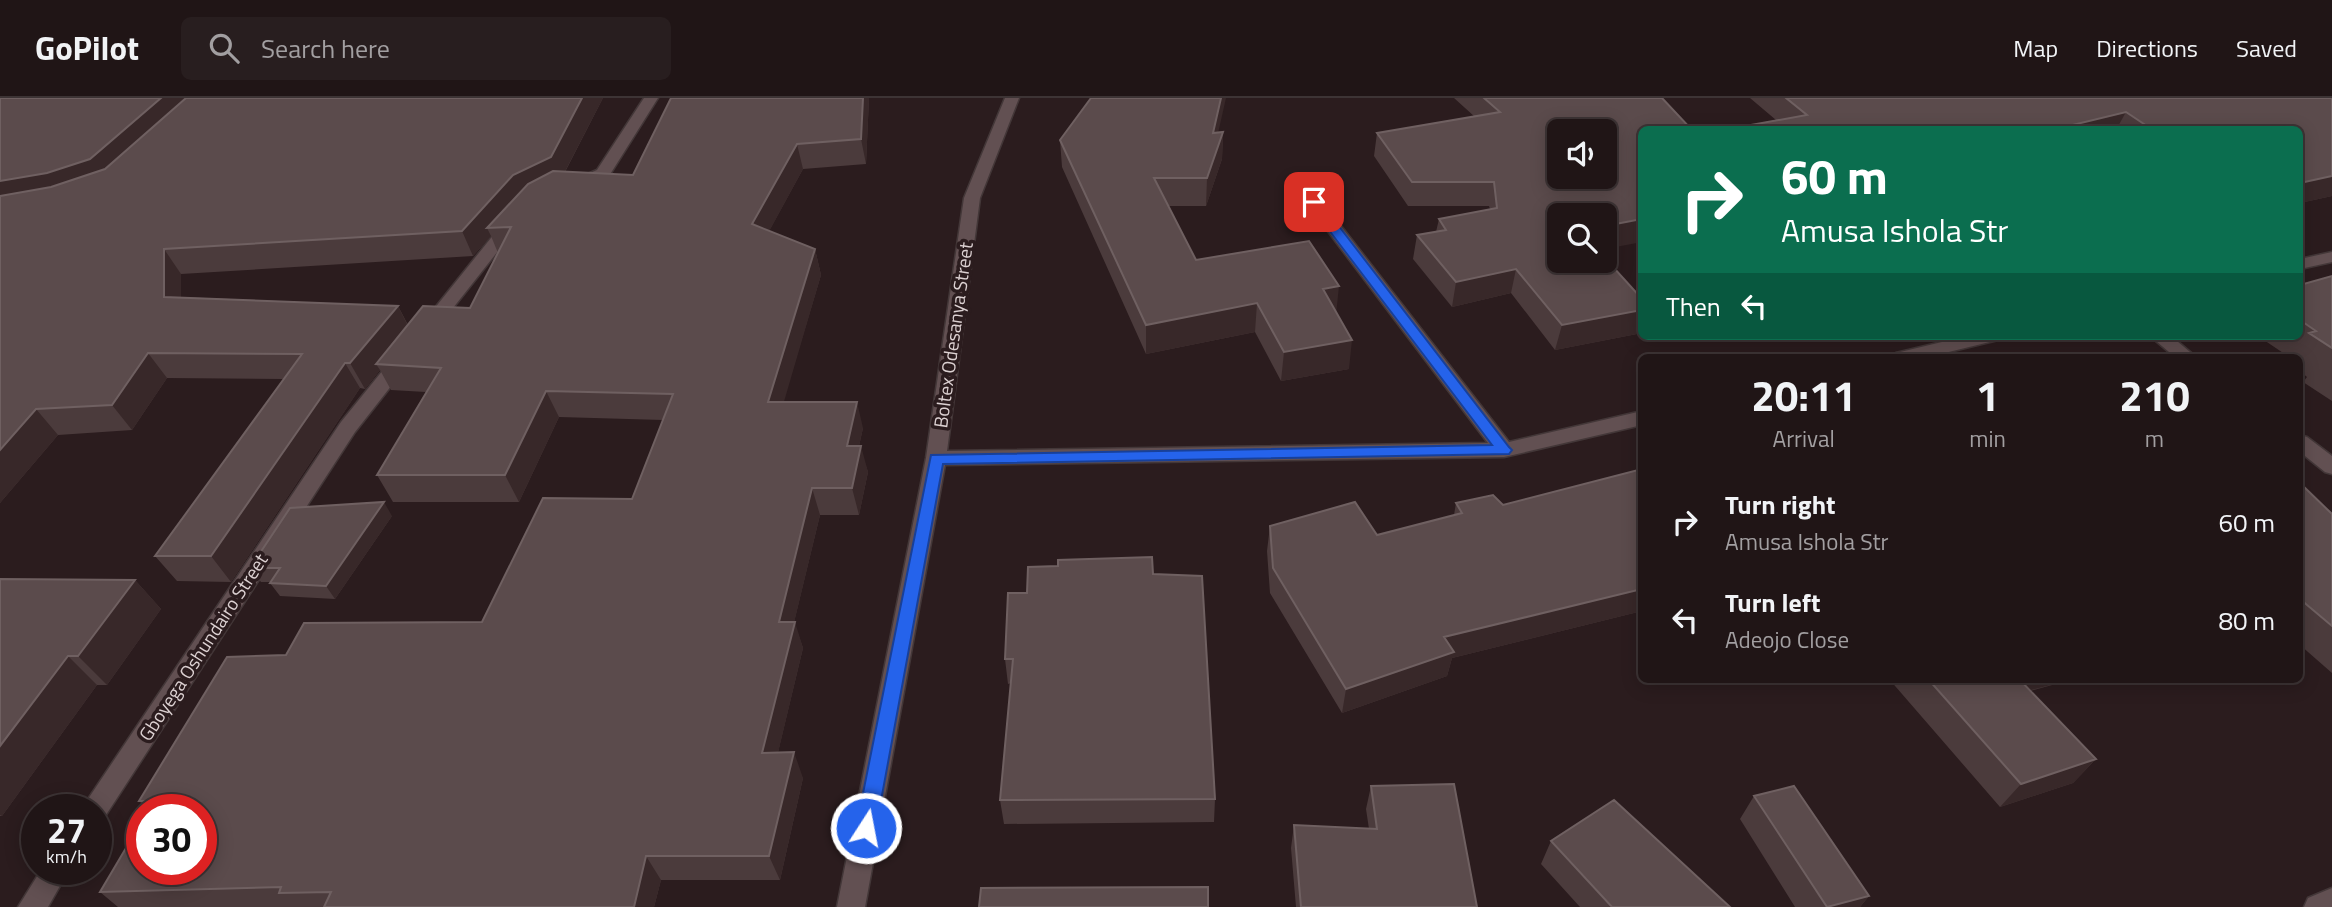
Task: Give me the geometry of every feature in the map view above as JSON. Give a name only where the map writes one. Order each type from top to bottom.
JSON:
[{"type":"street","points":[[558,190],[603,173],[651,98]]},
{"type":"street","name":"Boltex Odesanya Street","points":[[851,907],[936,458],[972,198],[1012,98]]},
{"type":"street","points":[[1314,202],[1504,450]]},
{"type":"street","name":"Gboyega Oshundairo Street","points":[[106,794],[348,427],[519,215]]},
{"type":"street","points":[[2303,263],[2332,257]]},
{"type":"street","points":[[1916,354],[1975,340]]},
{"type":"street","points":[[2164,340],[2182,354]]},
{"type":"street","points":[[936,458],[1504,450],[1638,419]]},
{"type":"street","points":[[2303,444],[2332,467]]},
{"type":"street","points":[[32,907],[46,885]]},
{"type":"street","points":[[2318,907],[2332,901]]},
{"type":"building","points":[[0,98],[161,98],[90,159],[47,173],[0,181]]},
{"type":"building","points":[[186,98],[582,98],[551,157],[513,175],[462,231],[164,249],[164,297],[398,306],[350,363],[345,363],[211,556],[155,556],[302,354],[148,353],[112,405],[36,409],[0,450],[0,196],[51,187],[105,169]]},
{"type":"building","points":[[671,98],[863,98],[861,139],[797,144],[752,224],[815,249],[768,402],[857,402],[847,446],[861,446],[852,488],[812,488],[779,622],[795,622],[762,753],[794,752],[769,856],[646,856],[634,907],[324,907],[331,892],[279,893],[281,887],[100,892],[104,885],[112,885],[112,872],[126,848],[126,885],[217,885],[217,794],[143,794],[227,657],[286,655],[304,623],[482,622],[543,498],[632,499],[673,394],[546,391],[505,475],[377,475],[441,368],[376,364],[423,306],[470,308],[511,227],[487,228],[528,184],[553,171],[633,175]]},
{"type":"building","points":[[1091,98],[1221,98],[1213,133],[1223,132],[1207,178],[1154,178],[1196,260],[1309,241],[1339,286],[1323,289],[1352,340],[1284,352],[1257,303],[1146,325],[1060,140]]},
{"type":"building","points":[[1484,98],[1662,98],[1688,126],[1638,126],[1638,220],[1617,224],[1617,203],[1547,203],[1547,273],[1617,271],[1638,295],[1638,311],[1562,325],[1516,269],[1456,282],[1417,235],[1446,230],[1439,219],[1497,208],[1494,182],[1412,182],[1377,133],[1500,112]]},
{"type":"building","points":[[1786,98],[2332,98],[2332,176],[2303,182],[2303,126],[2147,126],[2126,112],[2068,126],[1745,126],[1807,115]]},
{"type":"building","points":[[2332,276],[2332,348],[2309,333],[2316,331],[2303,322],[2303,284]]},
{"type":"building","points":[[1638,470],[1638,590],[1444,637],[1454,652],[1346,689],[1273,568],[1270,526],[1355,502],[1377,535],[1462,513],[1456,503],[1493,495],[1503,505]]},
{"type":"building","points":[[2303,486],[2332,514],[2332,626],[2303,602]]},
{"type":"building","points":[[384,502],[326,586],[270,583],[280,568],[250,568],[290,508]]},
{"type":"building","points":[[1152,557],[1153,574],[1202,576],[1215,799],[1000,800],[1013,659],[1005,659],[1008,593],[1027,593],[1028,567],[1058,566],[1058,560]]},
{"type":"building","points":[[0,579],[135,580],[78,656],[68,656],[0,746]]},
{"type":"building","points":[[1932,683],[2023,683],[2096,759],[2021,784]]},
{"type":"building","points":[[1454,784],[1477,907],[1301,907],[1294,825],[1377,829],[1371,786]]},
{"type":"building","points":[[1794,786],[1869,896],[1827,907],[1754,796]]},
{"type":"building","points":[[1614,800],[1730,907],[1612,907],[1551,841]]},
{"type":"building","points":[[1208,887],[1208,907],[979,907],[981,888]]},
{"type":"route","points":[[866,828],[936,458],[1504,450],[1314,202]]}]
